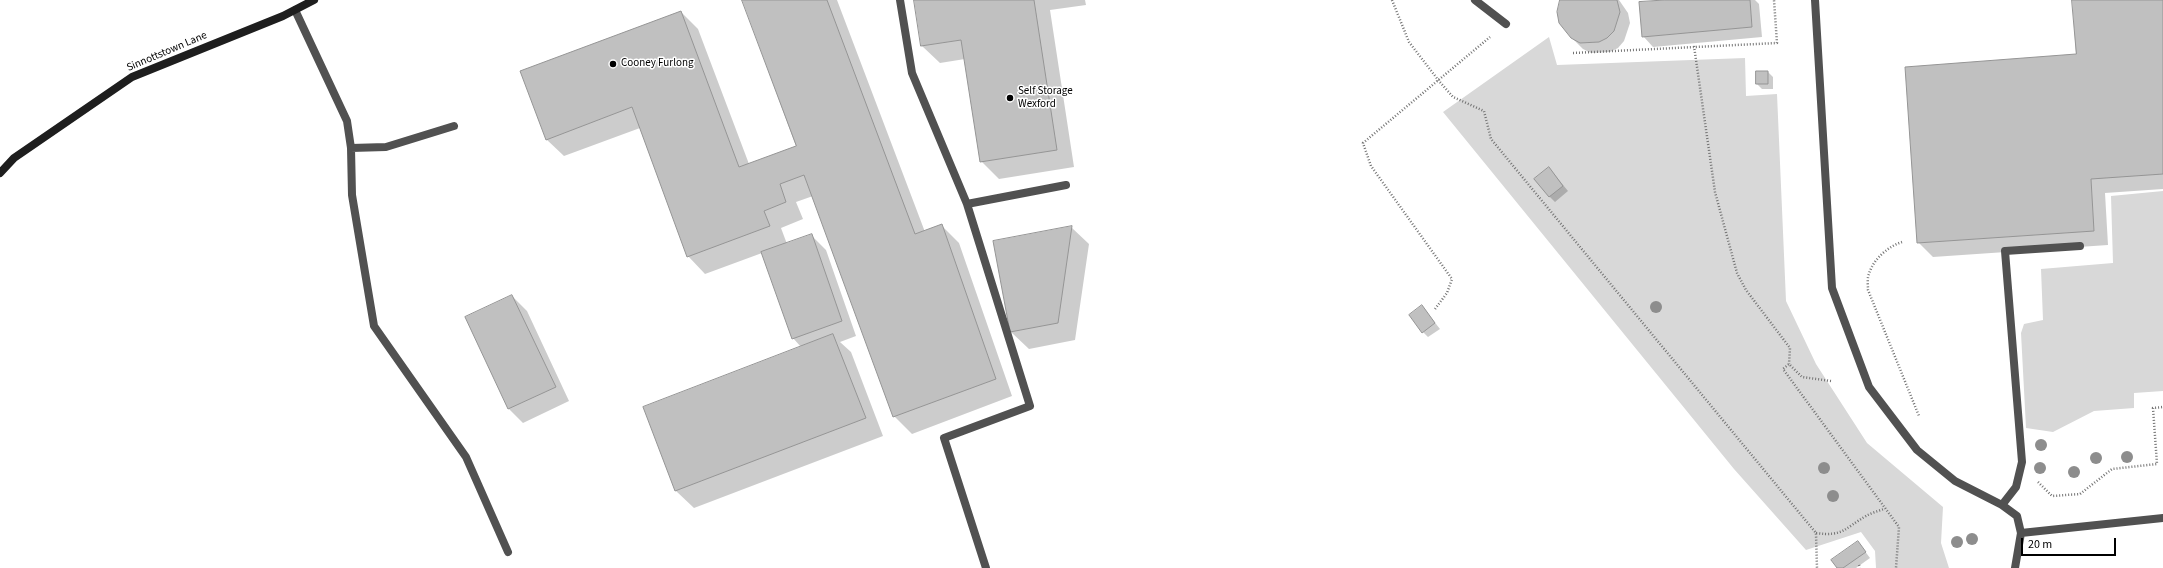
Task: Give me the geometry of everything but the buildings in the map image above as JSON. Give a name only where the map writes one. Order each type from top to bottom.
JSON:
[{"type":"street","name":"Sinnottstown Lane","points":[[0,173],[14,158],[132,77],[295,10],[314,0]]},
{"type":"lane","points":[[900,0],[912,73],[967,204],[1030,406],[944,438],[986,568]]},
{"type":"lane","points":[[1475,0],[1506,24]]},
{"type":"lane","points":[[1815,0],[1832,288],[1869,387],[1916,450],[1956,482],[2002,505],[2017,516],[2021,533],[2015,568]]},
{"type":"lane","points":[[295,10],[347,121],[351,148],[352,195],[374,326],[466,457],[508,552]]},
{"type":"lane","points":[[351,148],[386,147],[454,126]]},
{"type":"lane","points":[[967,204],[1066,185]]},
{"type":"lane","points":[[2002,505],[2016,486],[2022,462],[2004,250],[2080,246]]},
{"type":"lane","points":[[2021,533],[2163,518]]},
{"type":"path","points":[[1392,0],[1409,42],[1439,81],[1453,97],[1484,111],[1491,139],[1816,533],[1817,568]]},
{"type":"path","points":[[1573,53],[1777,43],[1774,0]]},
{"type":"path","points":[[1435,309],[1447,293],[1452,279],[1371,166],[1363,143],[1506,24]]},
{"type":"path","points":[[1694,46],[1715,192],[1737,273],[1746,290],[1790,348],[1789,364],[1783,369],[1884,509],[1899,527],[1896,568]]},
{"type":"path","points":[[1902,242],[1893,245],[1879,257],[1869,273],[1868,290],[1920,418]]},
{"type":"path","points":[[1789,364],[1802,377],[1831,381]]},
{"type":"path","points":[[2020,468],[2030,467],[2034,478],[2052,496],[2080,494],[2112,469],[2157,464],[2153,408],[2163,407]]},
{"type":"path","points":[[1816,533],[1831,535],[1843,532],[1866,516],[1884,509]]},
{"type":"shaded area","points":[[1549,37],[1557,65],[1745,58],[1746,96],[1777,94],[1786,301],[1816,364],[1867,443],[1943,507],[1941,543],[1949,568],[1876,568],[1875,551],[1861,532],[1806,550],[1734,469],[1443,112]]},
{"type":"shaded area","points":[[2163,191],[2163,391],[2134,393],[2134,408],[2094,411],[2053,432],[2026,428],[2021,333],[2024,324],[2043,320],[2041,269],[2113,263],[2111,196]]},
{"type":"place","name":"Cooney Furlong","points":[[613,64]]},
{"type":"place","name":"Self Storage Wexford","points":[[1010,98]]}]
